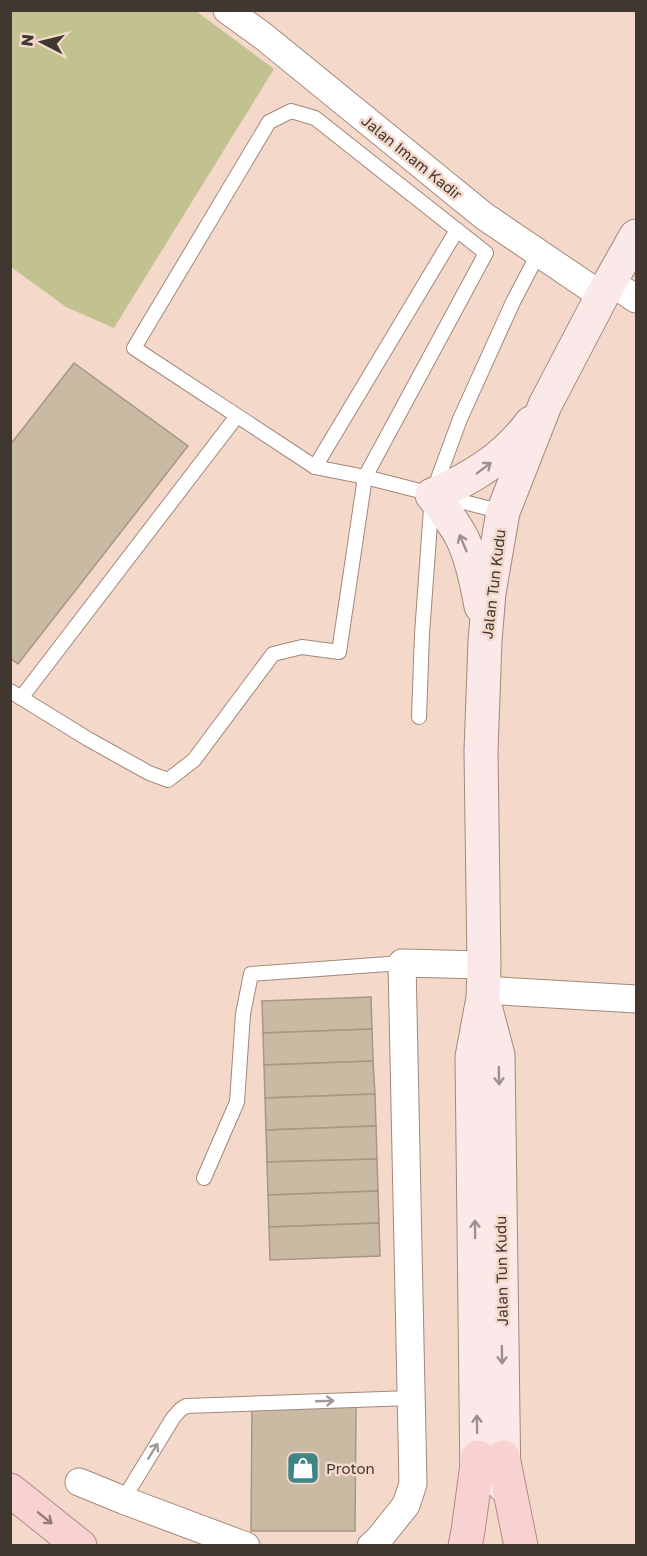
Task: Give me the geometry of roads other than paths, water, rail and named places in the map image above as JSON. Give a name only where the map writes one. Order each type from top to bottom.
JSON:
[{"type":"main road","name":"Jalan Tun Kudu","points":[[506,1545],[491,1457],[472,1057],[483,985],[481,751],[489,593],[503,512],[545,405],[616,292],[636,236]]},
{"type":"main road","points":[[486,641],[480,600],[463,539],[432,495],[476,474],[499,456],[523,433],[545,405]]},
{"type":"main road","name":"Jalan Tun Kudu","points":[[476,1545],[491,1457]]},
{"type":"main road","points":[[465,1545],[491,1457]]},
{"type":"main road","points":[[491,1457],[521,1545]]},
{"type":"main road","points":[[10,1490],[80,1545]]},
{"type":"street","name":"Jalan Imam Kadir","points":[[227,10],[263,36],[484,216],[538,254],[616,292]]},
{"type":"street","points":[[371,1545],[378,1540],[406,1505],[413,1484],[402,963],[483,985],[636,999]]},
{"type":"street","points":[[79,1482],[246,1545]]},
{"type":"lane","points":[[237,416],[16,695],[88,739],[149,773],[168,780],[194,760],[273,654],[302,647],[339,652],[365,477],[486,254],[315,118],[291,111],[269,122],[134,348],[315,467],[365,477],[503,512]]},
{"type":"lane","points":[[315,467],[457,230]]},
{"type":"lane","points":[[419,717],[422,633],[432,495],[460,419],[513,302],[538,254]]},
{"type":"lane","points":[[204,1178],[237,1102],[243,1014],[251,974],[402,963]]},
{"type":"lane","points":[[123,1500],[173,1418],[186,1406],[411,1398]]},
{"type":"place","name":"Proton","points":[[303,1468]]}]
